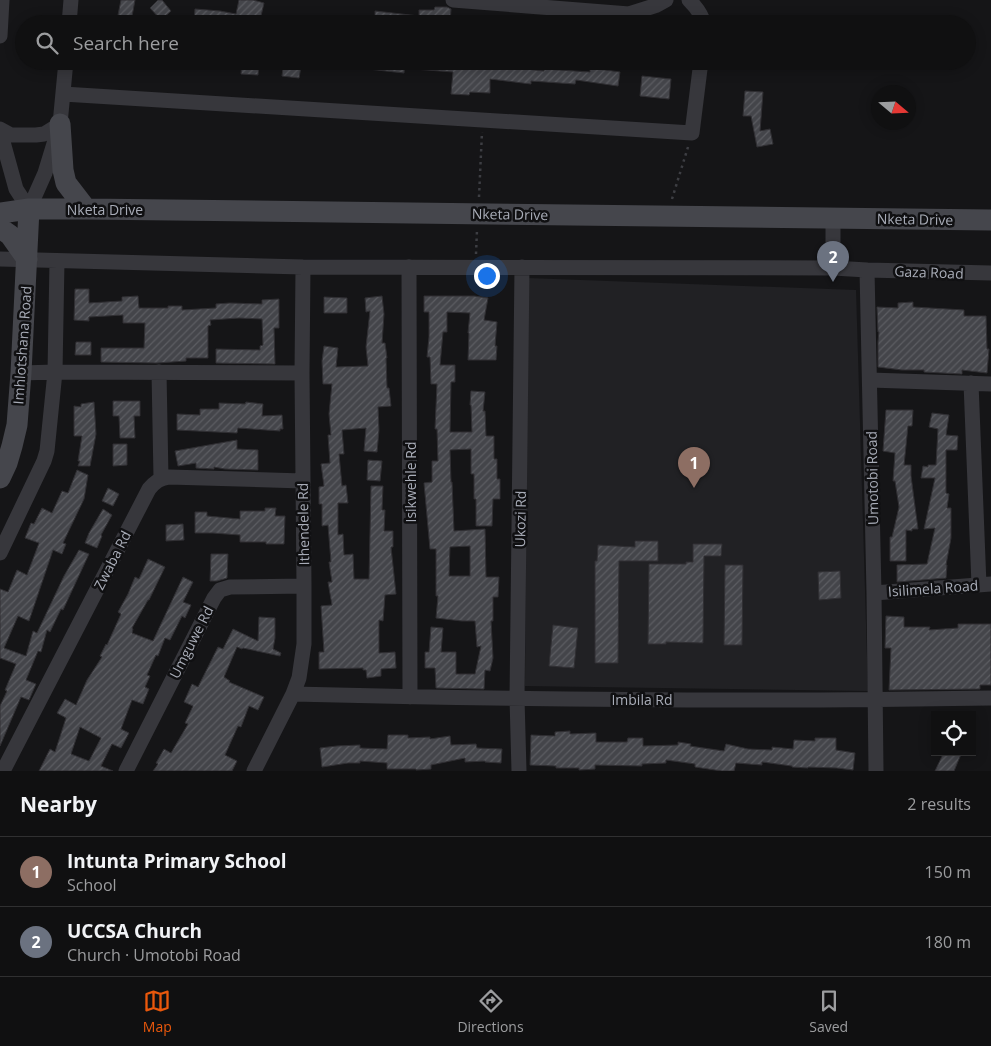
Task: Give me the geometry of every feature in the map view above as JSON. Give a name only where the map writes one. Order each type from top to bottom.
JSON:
[{"type":"street","points":[[0,36],[2,0]]},
{"type":"street","points":[[70,15],[71,0]]},
{"type":"street","points":[[453,0],[629,14],[658,5],[666,0]]},
{"type":"street","points":[[689,0],[701,15]]},
{"type":"street","points":[[65,70],[60,124],[63,170],[66,183],[86,209]]},
{"type":"street","points":[[63,94],[692,133],[700,70]]},
{"type":"street","points":[[0,130],[11,135],[36,135],[44,134],[60,124]]},
{"type":"street","points":[[29,209],[45,173],[60,124]]},
{"type":"street","points":[[0,130],[16,188],[29,209]]},
{"type":"street","name":"Nketa Drive","points":[[0,205],[29,209],[991,220]]},
{"type":"street","name":"Nketa Drive","points":[[0,213],[29,209]]},
{"type":"street","name":"Imhlotshana Road","points":[[0,478],[7,463],[17,425],[29,209]]},
{"type":"street","points":[[833,218],[833,268]]},
{"type":"street","points":[[0,228],[10,235],[27,259]]},
{"type":"street","points":[[0,259],[303,267],[833,268],[867,270]]},
{"type":"street","points":[[0,553],[48,451],[55,372],[57,261]]},
{"type":"street","name":"Ithendele Rd","points":[[254,771],[293,694],[299,678],[304,644],[303,267]]},
{"type":"street","name":"Isikwehle Rd","points":[[409,267],[410,697]]},
{"type":"street","name":"Ukozi Rd","points":[[519,771],[522,267]]},
{"type":"street","name":"Gaza Road","points":[[867,270],[991,274]]},
{"type":"street","name":"Umotobi Road","points":[[867,270],[876,771]]},
{"type":"street","points":[[21,374],[55,372],[302,373]]},
{"type":"street","points":[[159,372],[162,478],[303,481]]},
{"type":"street","points":[[870,380],[991,384]]},
{"type":"street","points":[[970,383],[985,585]]},
{"type":"street","name":"Zwaba Rd","points":[[3,771],[149,489],[162,478]]},
{"type":"street","name":"Isilimela Road","points":[[874,592],[985,585]]},
{"type":"street","name":"Umguwe Rd","points":[[126,771],[214,598],[220,590],[230,587],[304,586]]},
{"type":"street","name":"Imbila Rd","points":[[293,694],[518,698],[876,700],[991,698]]},
{"type":"path","points":[[475,267],[482,121]]},
{"type":"path","points":[[666,216],[692,133]]},
{"type":"shaded area","points":[[527,278],[856,290],[868,691],[525,686]]},
{"type":"building","points":[[121,0],[135,0],[132,15],[118,15]]},
{"type":"building","points":[[158,0],[162,0],[171,11],[167,15],[156,15],[150,8]]},
{"type":"building","points":[[239,0],[253,0],[264,3],[261,15],[195,15],[195,9],[236,14]]},
{"type":"building","points":[[435,7],[447,7],[451,9],[451,15],[419,15],[419,10],[434,10]]},
{"type":"building","points":[[375,11],[410,15],[375,15]]},
{"type":"building","points":[[241,70],[258,70],[258,75],[241,74]]},
{"type":"building","points":[[283,70],[300,70],[299,78],[282,76]]},
{"type":"building","points":[[377,70],[404,70],[404,73]]},
{"type":"building","points":[[427,70],[559,70],[590,72],[590,70],[605,70],[620,72],[618,86],[576,80],[575,84],[531,81],[531,84],[490,79],[490,93],[470,92],[469,95],[451,94],[453,72]]},
{"type":"building","points":[[642,76],[671,79],[669,99],[640,96]]},
{"type":"building","points":[[745,91],[763,92],[760,131],[770,129],[773,144],[757,147],[751,116],[743,116]]},
{"type":"building","points":[[75,289],[89,289],[89,303],[122,301],[122,297],[138,296],[139,308],[182,306],[182,310],[216,308],[216,304],[262,304],[262,300],[279,299],[279,328],[274,328],[275,364],[216,363],[216,349],[260,350],[260,346],[263,345],[262,319],[239,318],[210,320],[211,325],[208,326],[208,358],[186,358],[186,361],[157,363],[101,362],[101,348],[144,348],[145,323],[123,323],[123,315],[89,317],[89,321],[74,320]]},
{"type":"building","points":[[382,296],[384,314],[382,343],[385,343],[387,388],[389,388],[391,406],[378,407],[379,430],[377,452],[364,451],[366,428],[342,430],[344,454],[339,454],[342,486],[346,485],[348,503],[338,503],[338,535],[343,534],[344,555],[353,554],[354,579],[369,579],[371,486],[383,486],[382,510],[385,510],[384,531],[393,531],[393,547],[391,547],[396,594],[385,595],[383,621],[379,620],[379,653],[395,652],[396,668],[381,669],[381,676],[367,678],[366,670],[363,670],[363,668],[319,669],[319,652],[324,652],[321,606],[332,605],[328,582],[332,582],[329,562],[331,562],[328,525],[322,526],[322,504],[319,504],[319,487],[324,486],[321,464],[330,463],[328,435],[331,435],[329,414],[332,384],[323,384],[322,361],[324,346],[338,348],[336,367],[368,366],[366,347],[370,311],[366,312],[365,298]]},
{"type":"building","points":[[424,296],[474,296],[488,298],[484,320],[497,322],[496,360],[468,360],[470,313],[447,312],[447,332],[443,332],[440,365],[455,365],[455,382],[451,382],[450,432],[472,432],[471,391],[485,392],[483,411],[485,411],[486,436],[494,436],[494,459],[497,459],[497,479],[500,479],[500,499],[493,499],[492,526],[476,526],[476,499],[474,499],[474,474],[471,474],[471,449],[450,450],[454,531],[485,529],[486,577],[499,577],[498,597],[493,597],[493,621],[491,621],[493,658],[490,671],[485,670],[484,689],[436,688],[435,668],[425,668],[425,652],[429,652],[431,627],[443,628],[441,652],[456,652],[456,674],[475,674],[481,646],[477,647],[475,621],[436,618],[438,596],[436,596],[436,549],[430,549],[424,483],[432,482],[432,461],[438,461],[437,429],[435,429],[437,384],[431,384],[430,357],[427,357],[429,312],[424,312]],"holes":[[[470,546],[470,576],[449,576],[450,547]]]},
{"type":"building","points":[[324,297],[347,298],[347,313],[324,313]]},
{"type":"building","points":[[913,302],[913,307],[964,310],[964,316],[986,316],[987,349],[989,349],[987,373],[962,370],[962,374],[924,372],[924,370],[878,367],[879,332],[877,307],[898,308],[898,303]]},
{"type":"building","points":[[76,342],[91,342],[91,355],[75,355]]},
{"type":"building","points":[[113,401],[140,401],[140,416],[134,416],[135,438],[120,438],[119,416],[113,416]]},
{"type":"building","points":[[94,402],[96,434],[90,466],[78,466],[82,436],[74,436],[74,406],[81,407],[81,404]]},
{"type":"building","points":[[246,402],[263,404],[262,416],[282,415],[283,429],[280,429],[280,431],[238,428],[237,433],[177,430],[177,414],[200,415],[200,409],[219,409],[219,403],[245,404]]},
{"type":"building","points":[[886,410],[913,410],[912,426],[908,426],[904,465],[911,465],[918,529],[906,530],[906,561],[890,561],[890,537],[892,537],[899,507],[895,481],[893,481],[895,453],[883,451]]},
{"type":"building","points":[[932,413],[949,415],[946,435],[958,436],[957,450],[946,450],[946,493],[949,494],[947,508],[951,508],[951,538],[946,565],[946,578],[897,582],[897,565],[927,564],[935,528],[924,529],[935,478],[921,478],[923,466],[936,465],[938,429],[929,427]]},
{"type":"building","points":[[237,440],[237,449],[258,450],[258,470],[214,467],[214,469],[196,468],[196,463],[178,466],[175,451]]},
{"type":"building","points":[[113,444],[127,444],[127,465],[113,466]]},
{"type":"building","points":[[368,460],[382,461],[380,481],[367,480]]},
{"type":"building","points":[[77,470],[88,475],[84,499],[63,543],[66,544],[62,554],[53,550],[29,621],[18,616],[4,648],[26,656],[33,631],[37,633],[64,576],[79,550],[89,554],[63,610],[61,609],[50,632],[47,630],[41,652],[38,651],[26,680],[36,684],[29,700],[21,697],[0,746],[0,706],[16,664],[0,658],[0,589],[8,592],[17,570],[27,575],[39,543],[25,538],[31,523],[34,524],[42,508],[52,513],[62,491],[68,493]]},
{"type":"building","points":[[108,488],[119,494],[113,506],[102,501]]},
{"type":"building","points":[[265,508],[276,508],[275,516],[285,516],[284,544],[240,542],[240,535],[195,533],[195,512],[207,512],[207,516],[240,519],[240,511],[265,511]]},
{"type":"building","points":[[103,509],[112,515],[101,535],[97,548],[85,543]]},
{"type":"building","points":[[183,524],[184,540],[166,541],[166,525]]},
{"type":"building","points":[[635,541],[658,541],[658,561],[619,561],[618,663],[595,663],[595,561],[597,561],[598,545],[635,547]]},
{"type":"building","points":[[693,544],[722,544],[721,556],[704,556],[703,643],[666,642],[666,644],[648,644],[649,564],[686,564],[686,562],[693,562]]},
{"type":"building","points":[[211,554],[228,554],[227,578],[210,581]]},
{"type":"building","points":[[148,559],[165,567],[149,600],[132,628],[132,633],[153,641],[183,577],[193,582],[183,602],[191,605],[185,618],[182,616],[170,640],[165,638],[158,656],[156,655],[147,675],[150,676],[145,687],[149,689],[143,704],[132,700],[121,729],[129,733],[121,748],[112,744],[101,766],[113,771],[39,771],[50,749],[55,752],[66,718],[57,713],[65,699],[76,705],[87,680],[102,657],[100,656],[121,614],[118,612],[135,577],[139,579]],"holes":[[[80,727],[101,738],[89,761],[71,754]]]},
{"type":"building","points":[[725,565],[743,565],[742,645],[724,645]]},
{"type":"building","points":[[840,571],[841,598],[819,600],[818,572]]},
{"type":"building","points":[[886,616],[904,617],[904,627],[930,627],[929,630],[958,628],[958,624],[991,624],[991,685],[980,685],[980,689],[889,690],[891,648],[885,648]]},
{"type":"building","points":[[259,617],[275,618],[273,649],[281,653],[280,656],[237,647],[224,677],[229,682],[264,697],[258,710],[249,706],[241,727],[238,726],[225,755],[237,761],[232,771],[153,771],[164,749],[171,753],[188,724],[185,723],[193,706],[184,702],[192,684],[198,687],[218,647],[223,649],[233,629],[258,641]]},
{"type":"building","points":[[553,625],[578,628],[574,668],[549,666]]},
{"type":"building","points":[[570,731],[570,734],[596,733],[596,742],[627,742],[628,738],[643,738],[643,746],[678,745],[678,742],[691,744],[690,746],[724,751],[726,744],[748,749],[772,750],[772,747],[793,749],[794,740],[815,741],[815,738],[836,738],[836,750],[855,753],[853,770],[792,767],[762,762],[762,765],[736,763],[734,771],[722,771],[695,767],[695,764],[666,760],[666,763],[642,764],[642,766],[595,765],[595,769],[579,770],[579,768],[530,765],[531,735],[555,736],[555,732]]},
{"type":"building","points":[[388,735],[408,735],[408,738],[430,737],[430,739],[450,736],[451,745],[476,744],[477,748],[502,749],[501,763],[485,761],[465,762],[465,758],[431,765],[431,769],[416,770],[387,769],[387,763],[360,761],[360,763],[322,767],[320,748],[360,745],[360,748],[387,749]]},
{"type":"building","points":[[942,756],[960,756],[954,771],[935,771]]},
{"type":"place","name":"UCCSA Church","points":[[833,282]]},
{"type":"place","name":"Intunta Primary School","points":[[694,488]]}]
